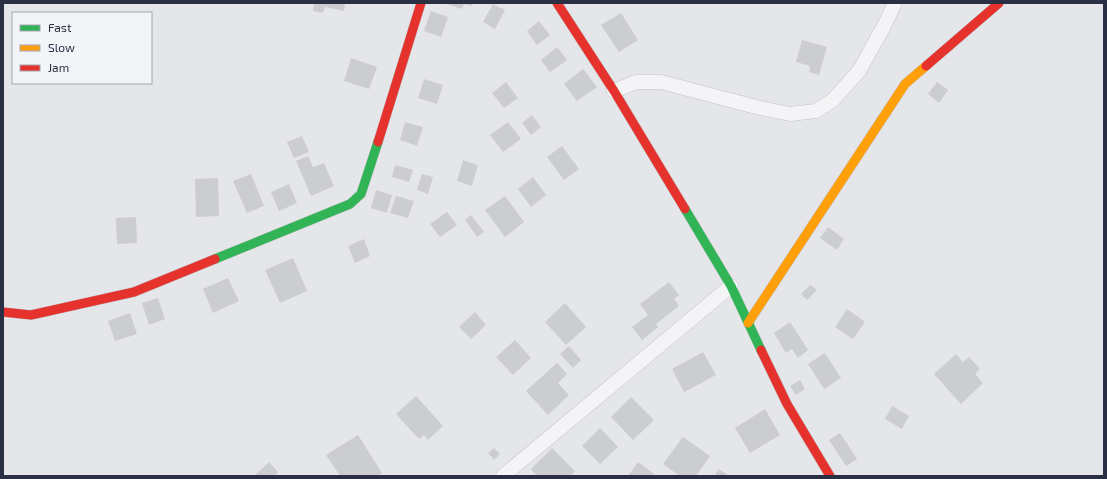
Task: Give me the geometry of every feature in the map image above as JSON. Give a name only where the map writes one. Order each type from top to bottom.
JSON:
[{"type":"street","points":[[3,312],[31,315],[134,292],[350,204],[361,194],[421,3]]},
{"type":"street","points":[[557,3],[614,91],[730,286],[787,404],[830,476]]},
{"type":"street","points":[[614,91],[636,82],[661,82],[760,108],[790,114],[816,111],[833,100],[859,71],[895,3]]},
{"type":"street","points":[[748,323],[905,84],[998,3]]},
{"type":"street","points":[[503,476],[730,286]]},
{"type":"building","points":[[314,3],[345,3],[344,11],[325,7],[323,13],[313,11]]},
{"type":"building","points":[[444,3],[473,3],[472,6],[464,4],[462,9]]},
{"type":"building","points":[[493,4],[505,10],[495,29],[483,22]]},
{"type":"building","points":[[431,11],[448,17],[441,37],[424,31]]},
{"type":"building","points":[[621,13],[638,40],[619,52],[601,25]]},
{"type":"building","points":[[539,21],[550,35],[537,45],[527,31]]},
{"type":"building","points":[[802,40],[827,47],[819,75],[809,72],[810,66],[796,62]]},
{"type":"building","points":[[557,47],[567,60],[550,72],[541,60]]},
{"type":"building","points":[[351,58],[377,67],[369,89],[344,81]]},
{"type":"building","points":[[583,69],[597,87],[577,101],[564,84]]},
{"type":"building","points":[[424,79],[443,85],[437,104],[418,98]]},
{"type":"building","points":[[506,82],[518,98],[504,108],[492,93]]},
{"type":"building","points":[[937,82],[948,90],[939,103],[928,94]]},
{"type":"building","points":[[532,115],[541,127],[531,135],[522,123]]},
{"type":"building","points":[[405,122],[423,127],[417,146],[400,140]]},
{"type":"building","points":[[508,122],[521,139],[503,152],[490,135]]},
{"type":"building","points":[[302,136],[309,152],[294,158],[287,142]]},
{"type":"building","points":[[562,146],[579,169],[564,180],[547,157]]},
{"type":"building","points":[[308,156],[313,167],[324,163],[334,186],[311,196],[296,161]]},
{"type":"building","points":[[463,160],[478,165],[472,186],[457,181]]},
{"type":"building","points":[[395,165],[413,170],[409,182],[392,177]]},
{"type":"building","points":[[251,174],[264,206],[247,213],[233,181]]},
{"type":"building","points":[[422,174],[433,177],[428,194],[417,190]]},
{"type":"building","points":[[533,177],[546,195],[531,207],[518,189]]},
{"type":"building","points":[[218,178],[219,216],[196,217],[195,179]]},
{"type":"building","points":[[289,184],[297,203],[279,211],[271,192]]},
{"type":"building","points":[[376,190],[392,195],[387,213],[371,208]]},
{"type":"building","points":[[396,196],[414,201],[408,218],[390,213]]},
{"type":"building","points":[[505,196],[524,222],[505,237],[485,210]]},
{"type":"building","points":[[447,212],[457,225],[440,237],[430,224]]},
{"type":"building","points":[[471,215],[484,232],[477,237],[465,220]]},
{"type":"building","points":[[136,217],[137,243],[117,244],[116,218]]},
{"type":"building","points":[[828,227],[844,239],[837,250],[820,238]]},
{"type":"building","points":[[364,239],[370,256],[355,263],[348,246]]},
{"type":"building","points":[[293,258],[307,291],[280,303],[265,270]]},
{"type":"building","points":[[228,278],[239,301],[213,313],[203,289]]},
{"type":"building","points":[[669,282],[679,295],[674,299],[679,306],[656,324],[658,327],[642,340],[632,327],[648,315],[640,304]]},
{"type":"building","points":[[810,285],[817,290],[807,300],[801,294]]},
{"type":"building","points":[[158,298],[165,319],[149,325],[142,303]]},
{"type":"building","points":[[565,303],[586,327],[566,345],[545,322]]},
{"type":"building","points":[[847,309],[865,322],[853,339],[835,327]]},
{"type":"building","points":[[475,312],[486,325],[471,339],[459,327]]},
{"type":"building","points":[[130,313],[137,334],[115,341],[108,321]]},
{"type":"building","points":[[790,322],[808,350],[798,358],[792,349],[786,353],[774,333]]},
{"type":"building","points":[[515,340],[531,358],[513,375],[496,357]]},
{"type":"building","points":[[569,346],[581,360],[573,368],[560,354]]},
{"type":"building","points":[[703,352],[716,375],[684,392],[672,369]]},
{"type":"building","points":[[825,353],[841,378],[824,389],[808,364]]},
{"type":"building","points":[[956,354],[963,362],[969,357],[980,369],[975,374],[983,383],[961,404],[934,374]]},
{"type":"building","points":[[557,363],[567,374],[558,383],[569,395],[548,415],[526,391]]},
{"type":"building","points":[[800,380],[805,389],[796,395],[790,386]]},
{"type":"building","points":[[416,396],[443,426],[428,440],[424,435],[419,439],[396,414]]},
{"type":"building","points":[[631,397],[654,420],[633,440],[611,417]]},
{"type":"building","points":[[892,406],[909,416],[902,429],[885,419]]},
{"type":"building","points":[[765,409],[780,435],[750,453],[735,428]]},
{"type":"building","points":[[600,428],[618,447],[600,464],[582,446]]},
{"type":"building","points":[[840,433],[857,459],[846,466],[829,440]]},
{"type":"building","points":[[358,435],[382,473],[378,476],[340,476],[326,455]]},
{"type":"building","points":[[683,437],[710,456],[696,476],[680,476],[663,464]]},
{"type":"building","points":[[494,448],[500,454],[494,460],[488,453]]},
{"type":"building","points":[[552,448],[575,471],[570,476],[537,476],[531,469]]},
{"type":"building","points":[[269,462],[278,472],[274,476],[254,476]]},
{"type":"building","points":[[638,462],[654,474],[653,476],[628,476]]},
{"type":"building","points":[[719,469],[729,476],[714,476]]},
{"type":"traffic: fast","points":[[215,259],[350,204],[361,194],[378,142]]},
{"type":"traffic: fast","points":[[685,209],[731,286],[761,350]]},
{"type":"traffic: slow","points":[[748,323],[905,84],[926,66]]},
{"type":"traffic: jam","points":[[378,142],[421,3]]},
{"type":"traffic: jam","points":[[557,3],[614,91],[685,209]]},
{"type":"traffic: jam","points":[[926,66],[999,3]]},
{"type":"traffic: jam","points":[[3,312],[31,315],[134,292],[215,259]]},
{"type":"traffic: jam","points":[[761,350],[787,404],[830,476]]}]
